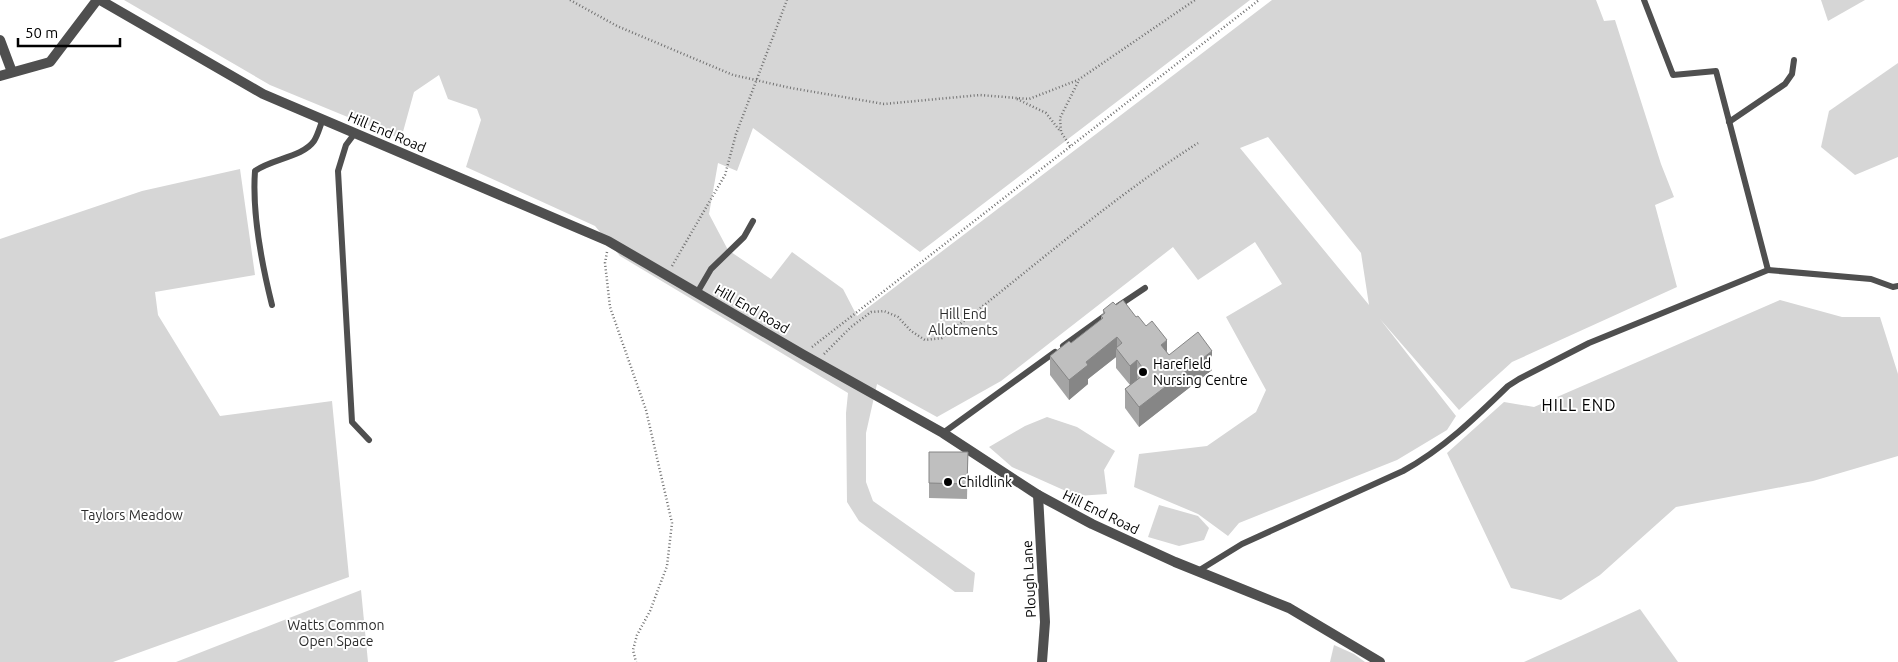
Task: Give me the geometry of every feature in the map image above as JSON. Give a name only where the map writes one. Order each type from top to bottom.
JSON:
[{"type":"street","points":[[0,76],[50,62],[98,0]]},
{"type":"street","name":"Hill End Road","points":[[98,0],[263,94],[608,241],[802,354],[943,433],[1038,495],[1092,524],[1198,572],[1289,608],[1380,662]]},
{"type":"street","points":[[0,40],[12,72]]},
{"type":"street","name":"Plough Lane","points":[[1038,495],[1045,622],[1042,662]]},
{"type":"lane","points":[[1644,0],[1674,75],[1716,71],[1768,270]]},
{"type":"lane","points":[[1729,122],[1785,84],[1792,74],[1794,60]]},
{"type":"lane","points":[[272,305],[263,270],[256,201],[256,171],[262,166],[299,152],[310,145],[315,140],[323,119]]},
{"type":"lane","points":[[355,133],[346,144],[338,171],[352,422],[369,440]]},
{"type":"lane","points":[[697,293],[711,269],[744,237],[753,221]]},
{"type":"lane","points":[[1198,572],[1242,544],[1403,471],[1426,458],[1444,446],[1518,378],[1589,343],[1768,270],[1871,279],[1894,287],[1898,286]]},
{"type":"lane","points":[[943,433],[1144,288]]},
{"type":"path","points":[[570,0],[617,26],[733,75],[884,104],[980,96],[1029,99],[1078,80],[1195,0]]},
{"type":"path","points":[[667,275],[725,175],[736,134],[787,0]]},
{"type":"path","points":[[802,354],[1259,0]]},
{"type":"path","points":[[1061,132],[1060,118],[1078,80]]},
{"type":"path","points":[[1014,98],[1046,113],[1070,146]]},
{"type":"path","points":[[816,362],[851,327],[871,312],[884,311],[898,317],[911,331],[925,340],[942,338],[1078,230],[1170,161],[1198,143]]},
{"type":"path","points":[[608,241],[605,264],[610,307],[646,410],[672,523],[667,566],[650,610],[637,635],[633,650],[636,662]]},
{"type":"green space","name":"Hill End Allotments","points":[[124,0],[1250,0],[920,252],[753,128],[737,171],[718,163],[709,214],[728,250],[771,279],[792,252],[843,289],[857,316],[1272,0],[1596,0],[1604,21],[1615,20],[1661,164],[1674,197],[1655,205],[1677,287],[1512,362],[1459,410],[1380,319],[1456,416],[1447,430],[1397,460],[1239,523],[1228,536],[1198,514],[1134,487],[1139,454],[1207,446],[1256,412],[1266,390],[1226,317],[1282,284],[1255,242],[1198,280],[1173,247],[1001,381],[937,417],[877,384],[866,433],[866,482],[873,501],[975,573],[973,592],[955,592],[859,521],[847,502],[846,413],[848,393],[620,256],[595,226],[466,167],[481,120],[477,109],[448,99],[439,75],[414,92],[401,139],[270,85]],"holes":[[[1268,137],[1361,253],[1369,305],[1240,148]]]},
{"type":"green space","points":[[1821,0],[1865,0],[1828,21]]},
{"type":"green space","points":[[1898,63],[1898,157],[1855,175],[1821,147],[1829,111]]},
{"type":"green space","name":"Taylors Meadow","points":[[240,169],[255,275],[155,292],[158,315],[220,416],[332,401],[349,577],[113,662],[0,662],[0,239],[142,191]]},
{"type":"green space","points":[[1780,300],[1842,317],[1880,317],[1898,374],[1898,456],[1813,481],[1676,507],[1600,575],[1561,600],[1511,588],[1447,453],[1504,402],[1534,407]]},
{"type":"green space","points":[[1047,417],[1077,427],[1115,451],[1104,470],[1107,494],[1077,496],[1012,467],[989,447],[1025,426]]},
{"type":"green space","points":[[1159,505],[1198,516],[1209,528],[1204,540],[1179,546],[1148,537]]},
{"type":"green space","name":"Watts Common Open Space","points":[[361,590],[368,662],[176,662]]},
{"type":"green space","points":[[1640,609],[1678,662],[1524,662]]},
{"type":"green space","points":[[1334,645],[1354,654],[1365,662],[1330,662]]},
{"type":"building","points":[[1123,300],[1136,317],[1138,316],[1146,326],[1152,321],[1167,340],[1161,345],[1169,355],[1198,332],[1212,351],[1139,407],[1125,389],[1146,373],[1137,360],[1130,366],[1116,348],[1122,343],[1117,337],[1086,362],[1088,365],[1069,380],[1050,356],[1069,341],[1071,343],[1103,318],[1101,316],[1105,313],[1103,310],[1113,302],[1116,305]]},
{"type":"building","points":[[929,452],[968,452],[967,484],[929,483]]},
{"type":"place","name":"Harefield Nursing Centre","points":[[1143,372]]},
{"type":"place","name":"Childlink","points":[[948,482]]},
{"type":"district","name":"HILL END","points":[[1579,405]]}]
